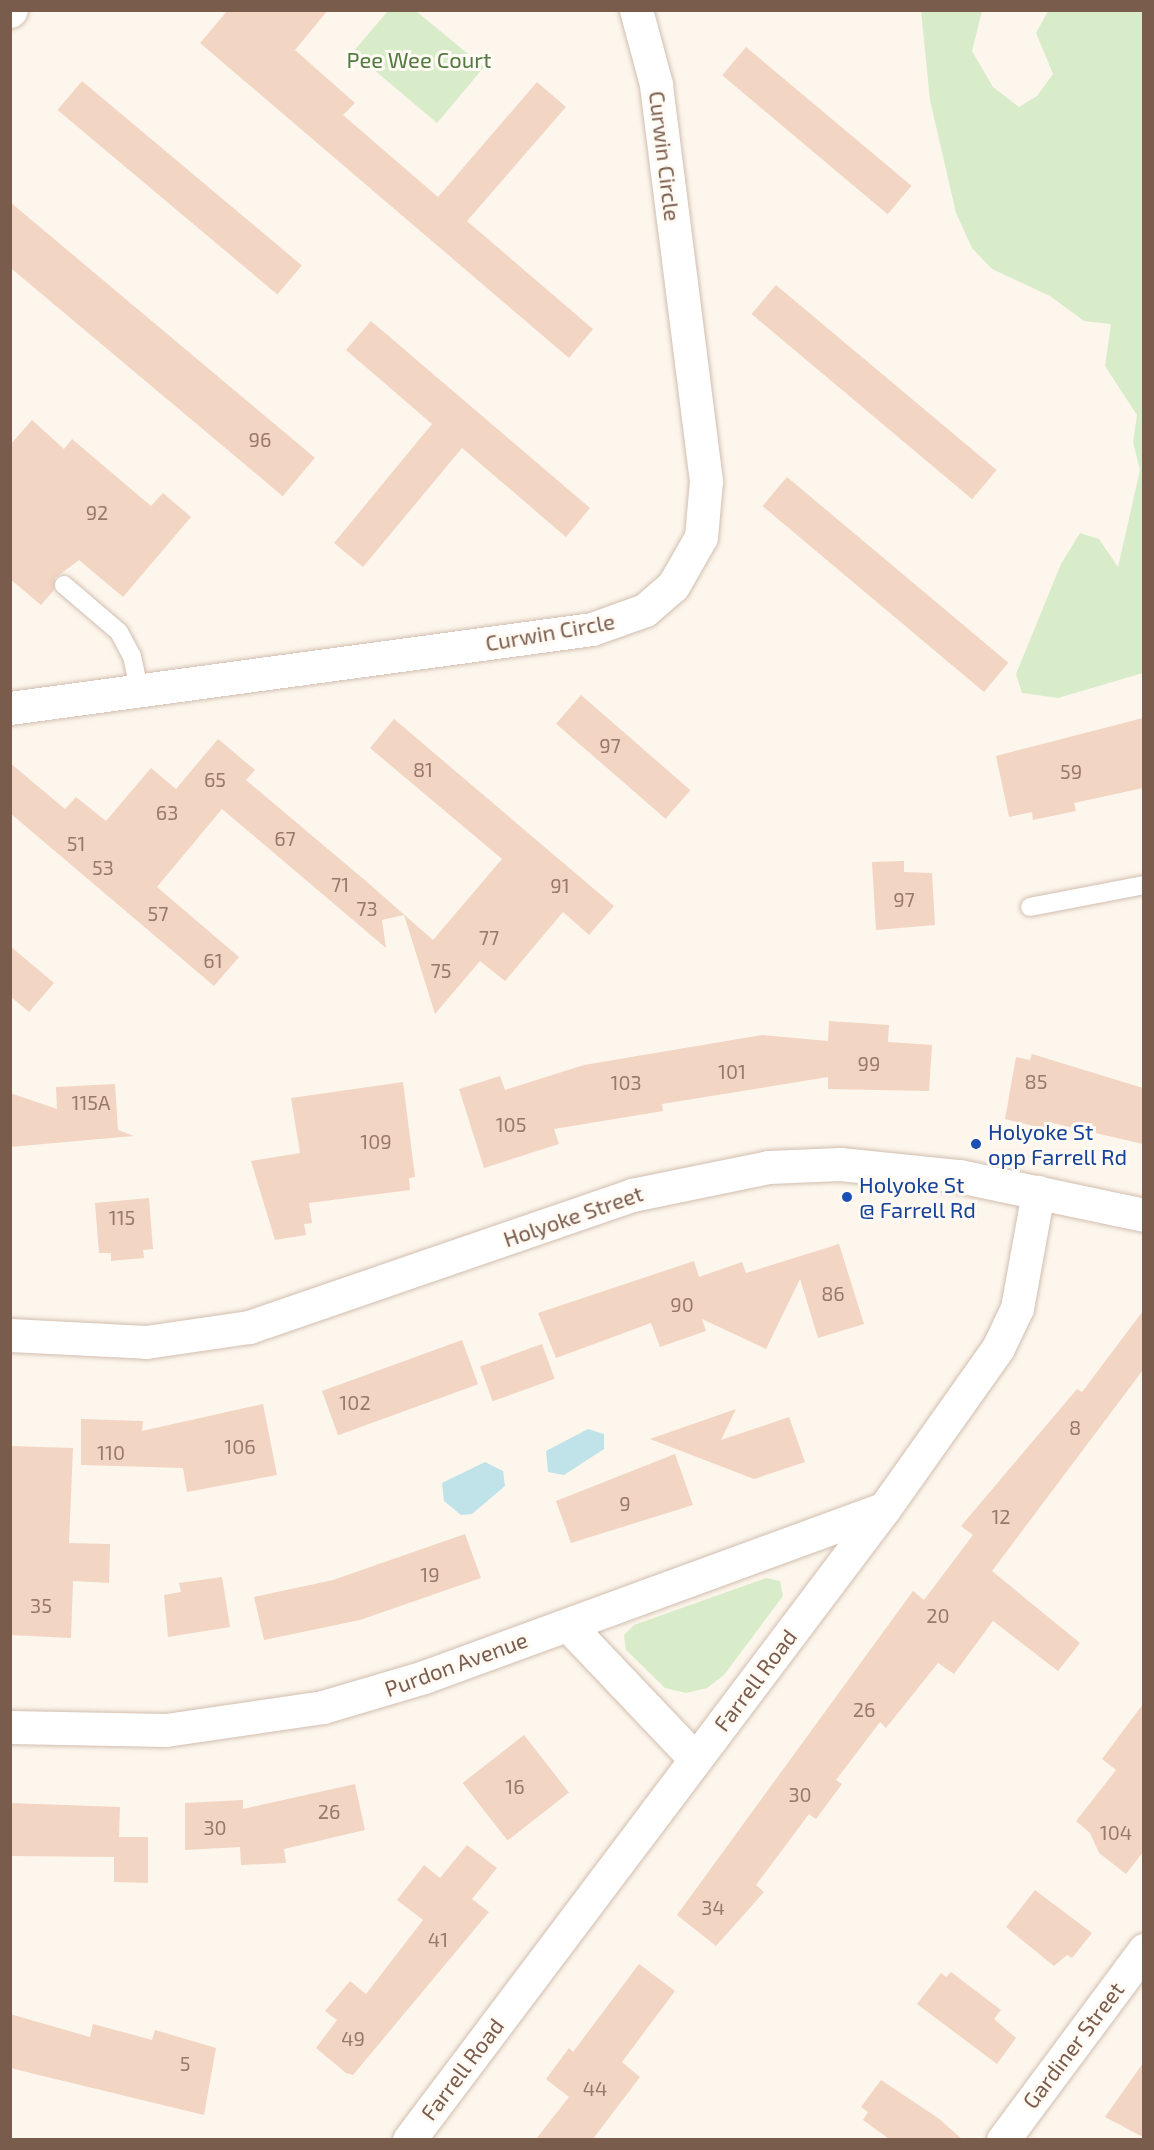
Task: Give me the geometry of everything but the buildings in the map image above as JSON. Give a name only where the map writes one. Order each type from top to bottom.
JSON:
[{"type":"street","name":"Curwin Circle","points":[[10,708],[610,625],[645,610],[685,571],[701,537],[706,482],[656,84],[636,10]]},
{"type":"street","name":"Holyoke Street","points":[[10,1335],[134,1342],[249,1327],[632,1195],[728,1172],[801,1165],[873,1166],[1038,1191],[1143,1215]]},
{"type":"street","name":"Farrell Road","points":[[409,2139],[884,1509],[1011,1325],[1038,1191]]},
{"type":"street","name":"Purdon Avenue","points":[[10,1727],[113,1732],[271,1718],[374,1694],[884,1509]]},
{"type":"street","points":[[568,1625],[695,1760]]},
{"type":"street","name":"Gardiner Street","points":[[1003,2139],[1143,1950]]},
{"type":"lane","points":[[64,585],[118,632],[132,656],[139,690]]},
{"type":"lane","points":[[1030,907],[1143,885]]},
{"type":"green space","name":"Pee Wee Court","points":[[388,11],[416,11],[484,67],[437,123],[353,52]]},
{"type":"green space","points":[[921,11],[982,11],[972,51],[993,87],[1019,107],[1037,96],[1053,74],[1036,33],[1048,11],[1143,11],[1143,673],[1058,698],[1022,693],[1016,674],[1061,564],[1080,533],[1099,539],[1118,567],[1140,470],[1133,442],[1137,415],[1105,366],[1111,324],[1084,321],[1050,296],[992,269],[972,248],[956,213],[930,100]]},
{"type":"green space","points":[[766,1578],[780,1581],[783,1596],[724,1675],[707,1688],[686,1693],[665,1688],[626,1650],[624,1635],[634,1625]]},
{"type":"water","points":[[588,1429],[604,1434],[604,1449],[564,1475],[548,1472],[546,1451]]},
{"type":"water","points":[[485,1462],[503,1471],[505,1486],[472,1514],[461,1515],[444,1501],[442,1483]]},
{"type":"place","name":"Holyoke St opp Farrell Rd","points":[[976,1144]]},
{"type":"place","name":"Holyoke St @ Farrell Rd","points":[[847,1197]]}]
